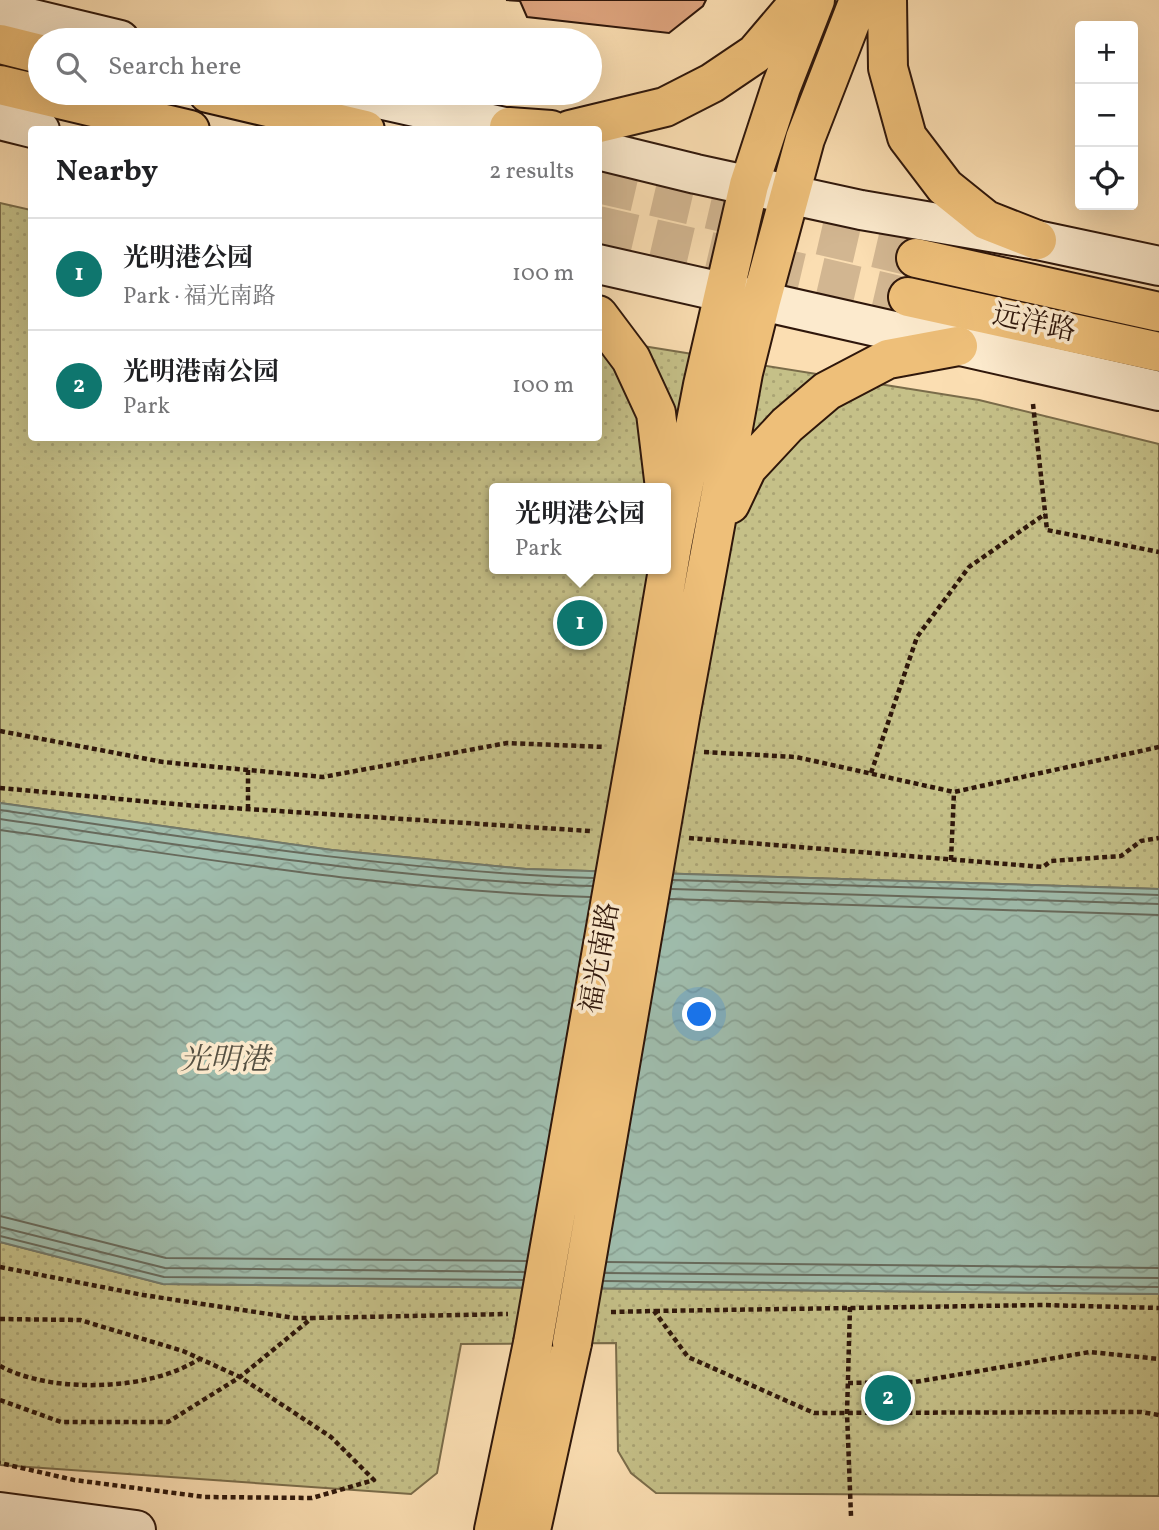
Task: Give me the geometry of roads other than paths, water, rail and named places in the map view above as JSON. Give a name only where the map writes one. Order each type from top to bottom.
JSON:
[{"type":"main road","points":[[587,126],[665,107],[712,83],[755,54],[801,0]]},
{"type":"main road","points":[[722,388],[743,297],[749,186],[781,87],[814,0]]},
{"type":"main road","points":[[743,297],[789,194],[819,97],[859,0]]},
{"type":"main road","points":[[887,0],[888,68],[906,137],[944,187],[986,220],[1037,240]]},
{"type":"main road","points":[[0,11],[70,28]]},
{"type":"main road","points":[[0,44],[28,51]]},
{"type":"main road","points":[[0,85],[28,92]]},
{"type":"main road","points":[[84,105],[173,126]]},
{"type":"main road","points":[[259,105],[348,126]]},
{"type":"main road","points":[[407,105],[504,126]]},
{"type":"main road","points":[[0,120],[28,127]]},
{"type":"main road","points":[[602,151],[870,212],[1037,240],[1159,266]]},
{"type":"main road","name":"远洋路","points":[[916,258],[1159,312]]},
{"type":"main road","points":[[602,265],[1159,391]]},
{"type":"main road","name":"远洋路","points":[[908,297],[1159,352]]},
{"type":"main road","points":[[602,320],[631,359],[656,413],[664,483]]},
{"type":"main road","points":[[709,551],[747,468],[787,425],[827,391],[888,359],[958,346]]},
{"type":"main road","name":"福光南路","points":[[671,562],[672,546],[722,388]]},
{"type":"main road","name":"福光南路","points":[[495,1530],[662,711],[709,551],[722,388]]},
{"type":"main road","points":[[671,538],[672,546]]},
{"type":"main road","name":"福光南路","points":[[531,1530],[572,1343],[662,711],[670,574]]},
{"type":"main road","points":[[0,1512],[136,1530]]},
{"type":"water","name":"光明港","points":[[0,803],[332,850],[526,869],[1159,889],[1159,1294],[163,1284],[0,1242]]},
{"type":"tunnel","points":[[602,185],[916,258]]},
{"type":"tunnel","points":[[602,226],[908,297]]},
{"type":"place","name":"光明港公园","points":[[580,623]]},
{"type":"place","name":"光明港南公园","points":[[888,1398]]}]
